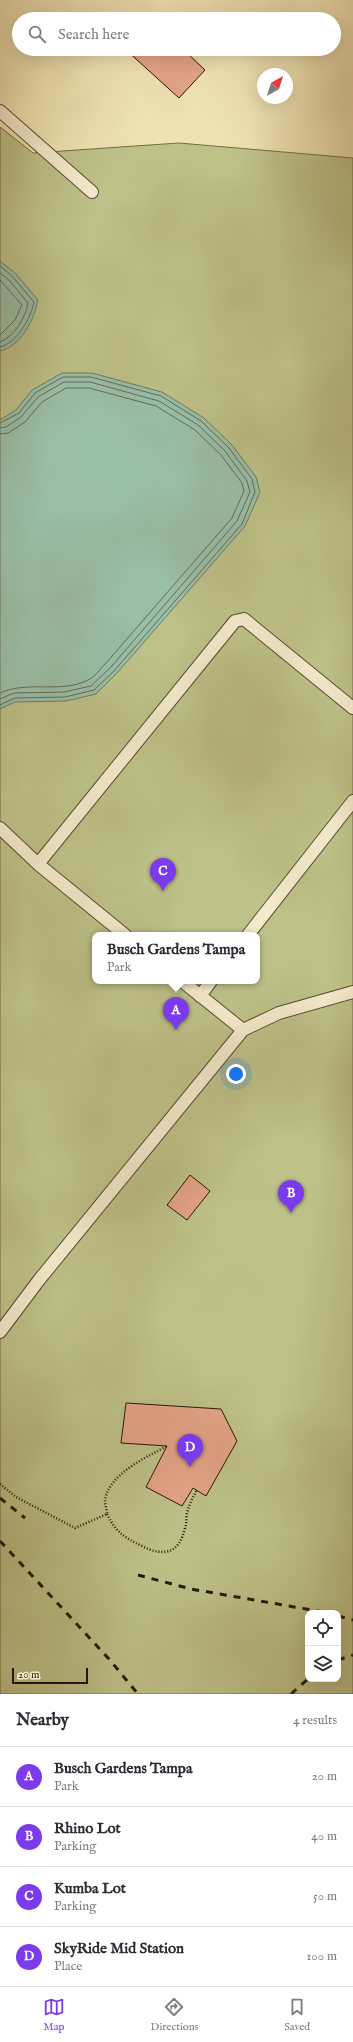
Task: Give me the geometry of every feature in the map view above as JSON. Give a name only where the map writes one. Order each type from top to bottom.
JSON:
[{"type":"lane","points":[[0,111],[92,192]]},
{"type":"lane","points":[[38,864],[235,621],[244,619],[353,708]]},
{"type":"lane","points":[[250,932],[353,801]]},
{"type":"lane","points":[[0,828],[38,864],[120,932]]},
{"type":"lane","points":[[186,984],[243,1030]]},
{"type":"lane","points":[[200,996],[210,984]]},
{"type":"lane","points":[[0,1332],[39,1280],[243,1030],[279,1013],[353,992]]},
{"type":"path","points":[[168,1446],[136,1463],[119,1475],[110,1489],[105,1501],[107,1514],[120,1534],[148,1549],[164,1554],[174,1550],[181,1541],[186,1528],[187,1512],[197,1490]]},
{"type":"path","points":[[0,1484],[16,1497],[75,1528],[107,1514]]},
{"type":"shaded area","points":[[0,127],[33,153],[179,143],[353,158],[353,1694],[0,1694]]},
{"type":"water","points":[[0,261],[15,273],[38,300],[30,324],[20,338],[14,344],[0,351]]},
{"type":"water","points":[[62,373],[92,373],[162,392],[204,418],[232,445],[256,477],[260,492],[245,526],[117,673],[96,694],[66,701],[15,702],[0,709],[0,420],[16,410],[32,390]]},
{"type":"building","points":[[133,56],[190,56],[205,70],[179,98]]},
{"type":"building","points":[[190,1175],[210,1191],[187,1220],[167,1205]]},
{"type":"building","points":[[126,1403],[221,1409],[237,1441],[206,1496],[193,1488],[182,1506],[146,1487],[167,1446],[121,1443]]},
{"type":"railway","points":[[0,1498],[25,1518]]},
{"type":"railway","points":[[0,1541],[109,1659],[138,1694]]},
{"type":"railway","points":[[138,1575],[191,1589],[312,1610]]},
{"type":"railway","points":[[341,1617],[353,1620]]},
{"type":"railway","points":[[341,1659],[353,1655]]},
{"type":"railway","points":[[291,1694],[305,1682]]},
{"type":"place","name":"Kumba Lot","points":[[163,891]]},
{"type":"place","name":"Busch Gardens Tampa","points":[[176,1030]]},
{"type":"place","name":"Rhino Lot","points":[[291,1213]]},
{"type":"place","name":"SkyRide Mid Station","points":[[190,1467]]}]
